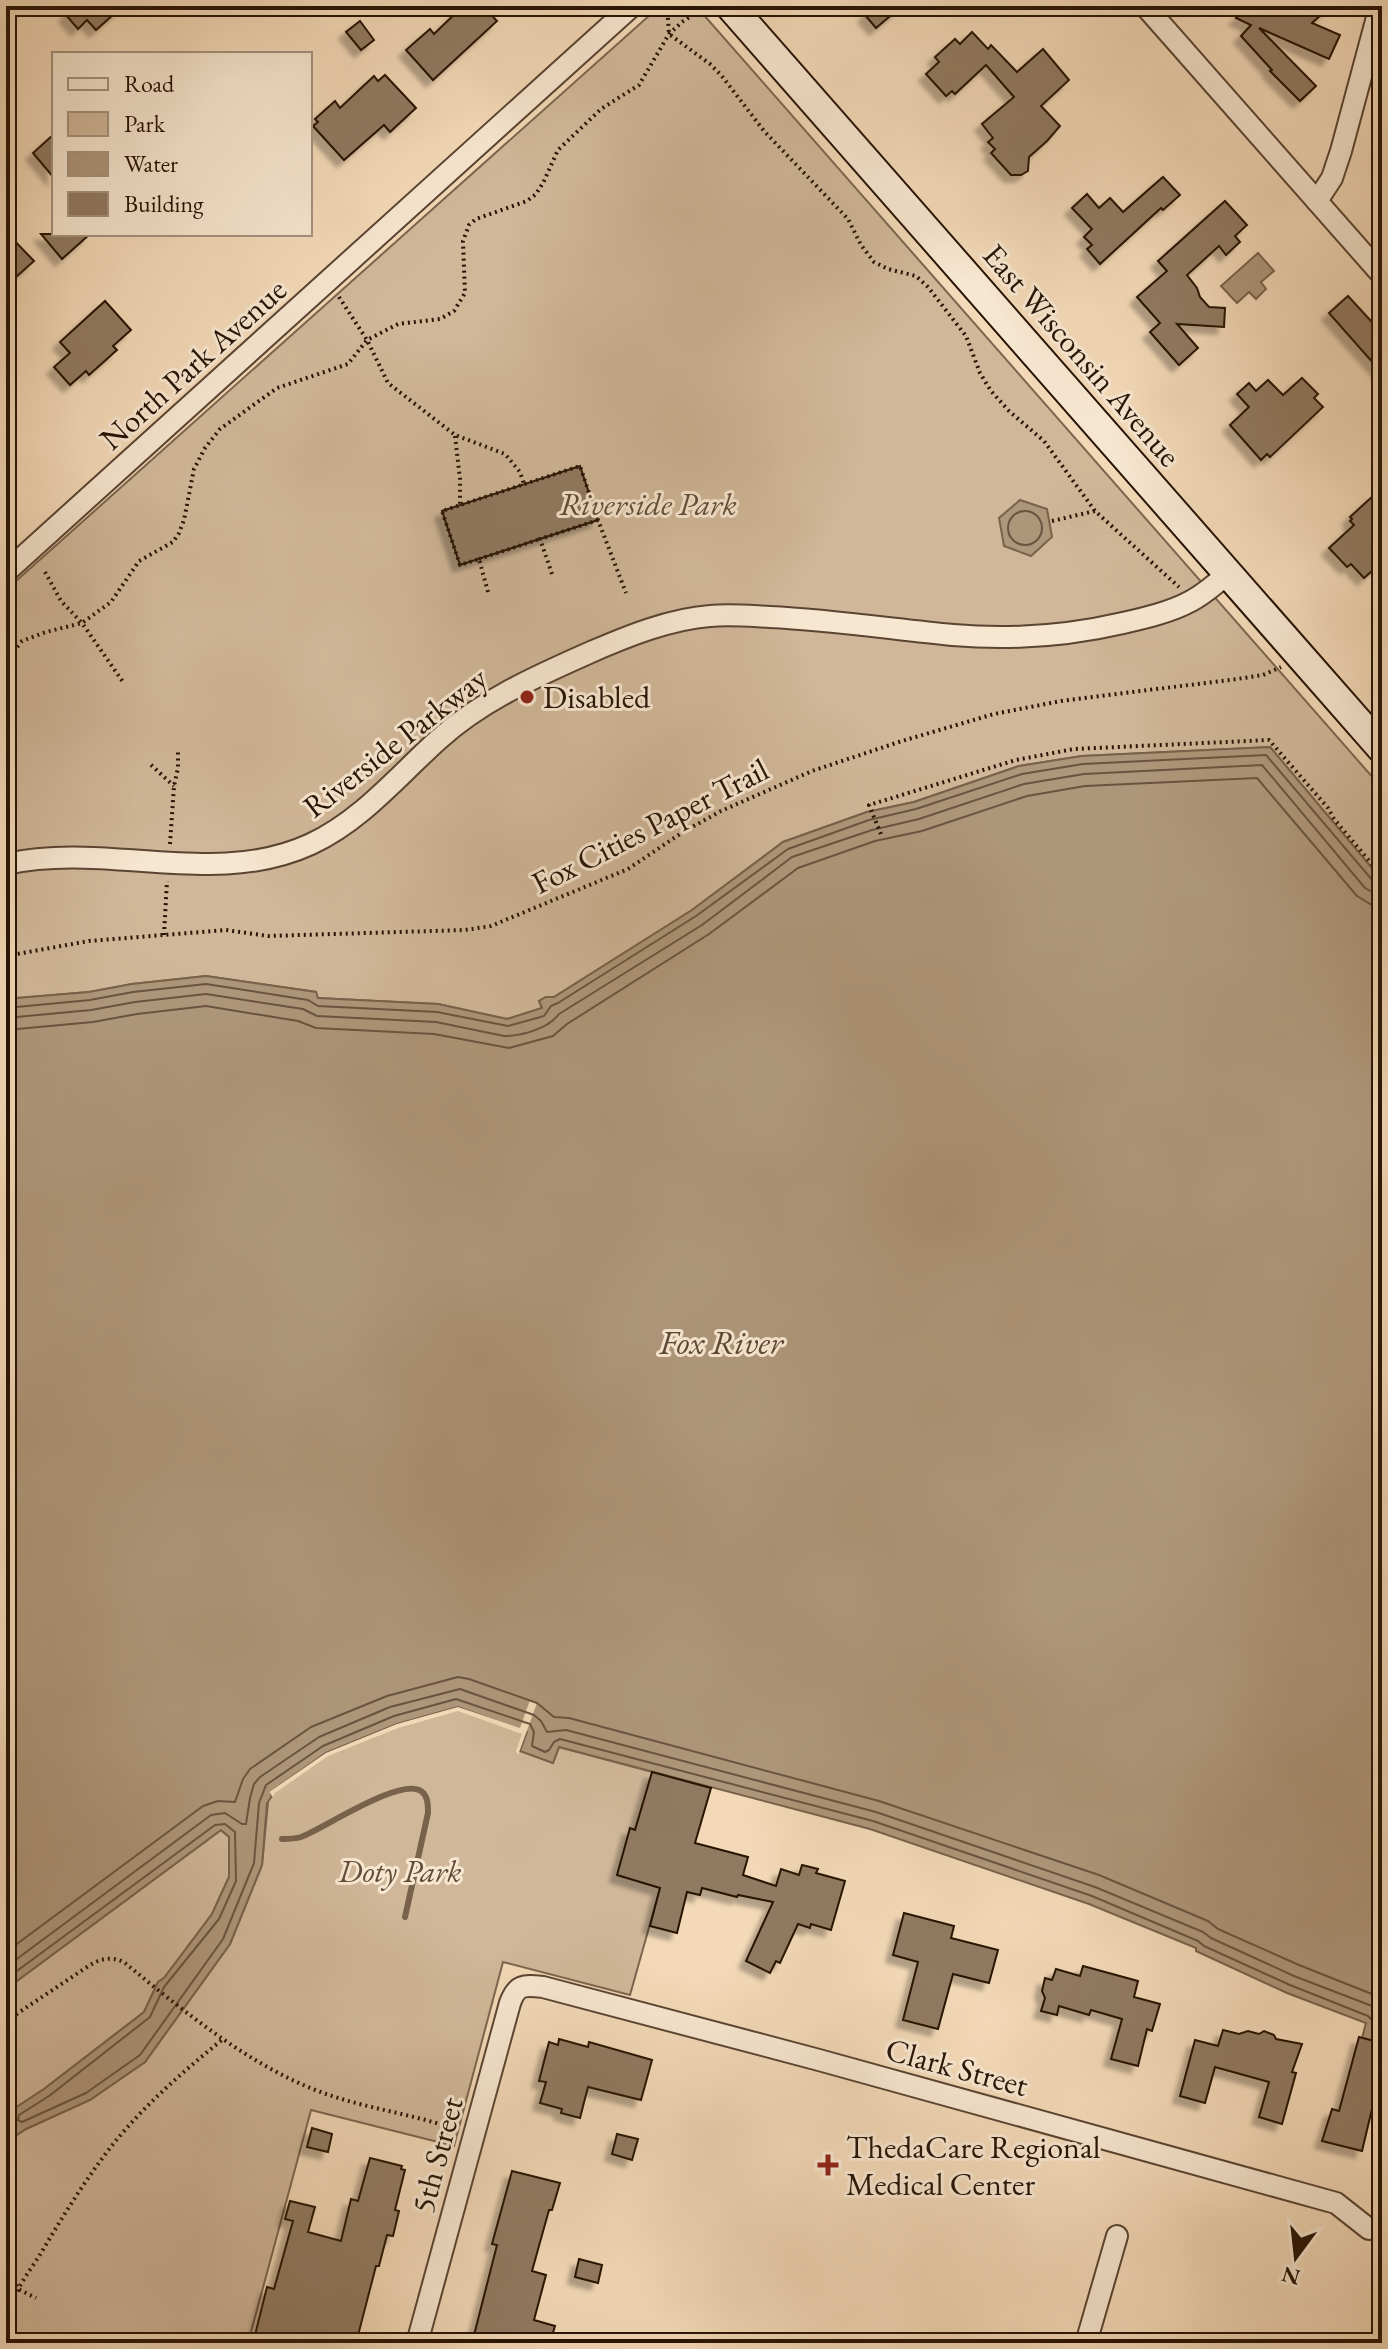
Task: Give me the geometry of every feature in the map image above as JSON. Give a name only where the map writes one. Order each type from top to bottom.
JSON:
[{"type":"main road","name":"East Wisconsin Avenue","points":[[730,6],[1382,749]]},
{"type":"street","name":"North Park Avenue","points":[[6,572],[632,6]]},
{"type":"street","points":[[1145,6],[1382,275]]},
{"type":"street","points":[[1317,201],[1332,178],[1341,151],[1380,6]]},
{"type":"street","name":"Riverside Parkway","points":[[6,864],[62,856],[214,865],[251,863],[283,855],[314,843],[346,823],[440,737],[486,704],[554,668],[623,638],[667,625],[709,616],[752,616],[878,625],[965,636],[1002,638],[1050,635],[1101,628],[1167,611],[1196,599],[1228,574]]},
{"type":"street","name":"Clark Street","points":[[521,1987],[543,1987],[705,2029],[1336,2203],[1369,2229]]},
{"type":"street","name":"5th Street","points":[[417,2343],[510,2003],[514,1992],[521,1987]]},
{"type":"street","points":[[1086,2343],[1117,2236]]},
{"type":"path","points":[[667,6],[669,34],[721,75],[764,131],[848,219],[874,262],[916,276],[928,287],[966,336],[980,373],[991,391],[1044,441],[1095,511],[1184,591]]},
{"type":"path","points":[[6,661],[22,641],[82,623],[111,602],[139,561],[173,542],[179,533],[194,469],[220,429],[277,388],[348,364],[367,340],[398,324],[440,319],[454,311],[465,293],[463,241],[469,225],[476,219],[527,201],[536,194],[558,150],[601,109],[639,85],[669,34],[705,6]]},
{"type":"path","points":[[329,281],[367,340],[388,383],[455,435],[505,454],[520,472],[524,484]]},
{"type":"path","points":[[455,435],[460,505]]},
{"type":"path","points":[[598,520],[460,565],[442,511],[580,466],[626,593]]},
{"type":"path","points":[[1052,521],[1095,511]]},
{"type":"path","points":[[540,539],[552,574]]},
{"type":"path","points":[[479,559],[488,592]]},
{"type":"path","points":[[45,572],[61,601],[82,623],[123,682]]},
{"type":"path","name":"Fox Cities Paper Trail","points":[[6,956],[89,941],[226,930],[268,936],[465,930],[491,926],[628,869],[721,811],[812,771],[994,714],[1061,701],[1263,675],[1280,668],[1299,654]]},
{"type":"path","points":[[881,834],[869,805],[1016,760],[1074,749],[1269,740],[1382,876]]},
{"type":"path","points":[[151,765],[174,786]]},
{"type":"path","points":[[6,2021],[99,1959],[113,1958],[223,2039],[283,2075],[311,2089],[357,2105],[419,2117],[449,2127]]},
{"type":"path","points":[[19,2343],[12,2325],[11,2311],[18,2289],[76,2195],[103,2157],[173,2080],[223,2039]]},
{"type":"path","points":[[6,2263],[18,2289],[36,2298]]},
{"type":"green space","name":"Riverside Park","points":[[660,6],[696,6],[1382,788],[1382,880],[1270,747],[1082,756],[1019,766],[914,802],[867,812],[783,842],[692,910],[554,997],[539,1001],[542,1008],[507,1019],[438,1004],[317,998],[316,992],[206,976],[6,1001],[6,590]]},
{"type":"green space","name":"Doty Park","points":[[458,1707],[527,1731],[520,1751],[553,1763],[559,1747],[690,1782],[630,1995],[503,1962],[454,2146],[311,2110],[248,2343],[6,2343],[6,2142],[26,2129],[90,2100],[145,2062],[230,1944],[262,1865],[269,1792],[326,1753],[397,1724]]},
{"type":"green space","points":[[221,1830],[229,1837],[229,1877],[212,1914],[158,1982],[144,2012],[44,2089],[6,2114],[6,1989]]},
{"type":"water","points":[[1258,253],[1274,271],[1261,282],[1266,289],[1256,299],[1249,292],[1237,303],[1221,286]]},
{"type":"water","points":[[1020,500],[1047,509],[1052,537],[1031,556],[1004,546],[999,518]]},
{"type":"water","name":"Fox River","points":[[1270,747],[1382,880],[1382,2043],[1362,2038],[1366,2023],[1287,1993],[1196,1951],[1196,1948],[1089,1904],[870,1829],[559,1747],[553,1763],[520,1751],[527,1732],[458,1707],[397,1724],[326,1753],[270,1792],[272,1796],[267,1803],[262,1865],[230,1944],[145,2062],[90,2100],[26,2129],[6,2142],[6,2114],[44,2089],[144,2012],[158,1982],[212,1914],[229,1877],[229,1837],[221,1830],[6,1989],[6,1001],[206,976],[316,992],[318,998],[438,1004],[507,1019],[542,1008],[539,1001],[554,997],[692,910],[783,842],[867,812],[914,802],[1019,766],[1082,756]]},
{"type":"pier","points":[[530,1700],[537,1703],[518,1755],[516,1751],[522,1734],[458,1711],[398,1728],[328,1756],[273,1797],[269,1792],[326,1753],[397,1724],[458,1707],[520,1728]]},
{"type":"building","points":[[74,6],[123,6],[96,30],[87,20],[78,29],[66,15]]},
{"type":"building","points":[[463,6],[483,6],[497,21],[433,80],[406,50],[430,29],[434,34]]},
{"type":"building","points":[[875,6],[902,6],[876,28],[865,15]]},
{"type":"building","points":[[1250,6],[1331,6],[1312,23],[1340,35],[1329,59],[1259,28],[1316,86],[1300,101],[1241,36],[1251,25],[1236,18]]},
{"type":"building","points":[[360,21],[374,40],[361,50],[346,32]]},
{"type":"building","points":[[972,32],[988,49],[991,45],[1017,72],[1043,49],[1069,80],[1041,106],[1060,126],[1029,157],[1028,171],[1021,175],[1011,175],[991,153],[995,149],[988,142],[993,138],[982,124],[1014,97],[986,65],[955,94],[952,91],[946,96],[926,74],[939,62],[935,57],[955,39],[960,44]]},
{"type":"building","points":[[385,75],[416,108],[390,132],[384,125],[344,160],[313,126],[318,122],[315,119],[335,101],[340,108],[374,76],[378,81]]},
{"type":"building","points":[[52,136],[52,176],[33,153]]},
{"type":"building","points":[[1163,177],[1180,195],[1163,210],[1161,208],[1100,264],[1087,249],[1092,245],[1084,237],[1092,229],[1072,208],[1087,194],[1099,208],[1110,198],[1123,212]]},
{"type":"building","points":[[1225,201],[1247,225],[1235,236],[1240,242],[1226,255],[1219,246],[1187,275],[1209,307],[1225,308],[1224,327],[1177,324],[1198,348],[1179,365],[1150,332],[1160,323],[1137,297],[1167,271],[1158,261]]},
{"type":"building","points":[[6,232],[34,261],[6,286]]},
{"type":"building","points":[[41,234],[88,236],[62,259]]},
{"type":"building","points":[[1348,296],[1382,333],[1382,373],[1329,313]]},
{"type":"building","points":[[105,301],[131,330],[113,346],[117,350],[89,375],[86,371],[70,385],[54,367],[70,353],[60,342]]},
{"type":"building","points":[[1302,378],[1318,394],[1314,398],[1323,407],[1270,457],[1267,454],[1261,460],[1230,425],[1249,407],[1237,394],[1249,383],[1256,391],[1268,380],[1283,395]]},
{"type":"building","points":[[580,466],[598,520],[460,565],[442,511]]},
{"type":"building","points":[[1374,495],[1382,504],[1382,562],[1364,578],[1351,564],[1347,567],[1329,548],[1354,525],[1350,517]]},
{"type":"building","points":[[652,1772],[711,1788],[695,1843],[748,1857],[743,1875],[776,1886],[781,1869],[799,1875],[802,1865],[818,1869],[816,1873],[845,1881],[831,1930],[798,1924],[780,1963],[776,1961],[770,1973],[746,1961],[773,1902],[702,1888],[700,1895],[687,1892],[677,1933],[650,1926],[660,1888],[617,1875],[630,1828],[635,1830]]},
{"type":"building","points":[[904,1913],[954,1926],[951,1938],[998,1950],[989,1983],[953,1974],[938,2029],[903,2020],[918,1962],[893,1955]]},
{"type":"building","points":[[1083,1966],[1138,1981],[1134,1997],[1160,2004],[1152,2031],[1147,2029],[1138,2066],[1111,2059],[1122,2019],[1091,2010],[1089,2015],[1059,2006],[1057,2015],[1041,2011],[1045,1998],[1042,1991],[1045,1978],[1052,1980],[1056,1969],[1080,1976]]},
{"type":"building","points":[[1223,2030],[1239,2034],[1264,2031],[1276,2039],[1302,2044],[1292,2072],[1296,2073],[1282,2124],[1259,2117],[1269,2082],[1215,2067],[1205,2103],[1180,2096],[1195,2040],[1218,2046]]},
{"type":"building","points":[[1359,2037],[1382,2043],[1382,2090],[1377,2088],[1362,2151],[1322,2141],[1332,2109],[1339,2111]]},
{"type":"building","points":[[559,2039],[588,2047],[589,2042],[652,2060],[641,2100],[588,2087],[580,2118],[540,2103],[546,2082],[539,2081],[549,2042],[558,2045]]},
{"type":"building","points":[[312,2128],[332,2134],[328,2152],[307,2147]]},
{"type":"building","points":[[617,2134],[638,2139],[632,2160],[612,2154]]},
{"type":"building","points":[[370,2158],[402,2166],[401,2169],[405,2170],[395,2210],[399,2211],[393,2236],[387,2235],[379,2266],[376,2266],[356,2343],[253,2343],[267,2287],[274,2289],[293,2221],[285,2219],[290,2201],[315,2207],[308,2232],[341,2241],[351,2199],[358,2201]]},
{"type":"building","points":[[512,2171],[560,2183],[532,2271],[546,2275],[534,2320],[555,2326],[550,2343],[534,2343],[509,2336],[507,2343],[472,2343],[497,2245],[492,2244]]},
{"type":"building","points":[[579,2259],[602,2265],[598,2283],[575,2277]]},
{"type":"waterway","points":[[282,1839],[301,1837],[396,1791],[421,1791],[428,1804],[428,1813],[405,1917]]},
{"type":"place","name":"Disabled","points":[[527,697]]},
{"type":"place","name":"ThedaCare Regional Medical Center","points":[[828,2165]]}]
